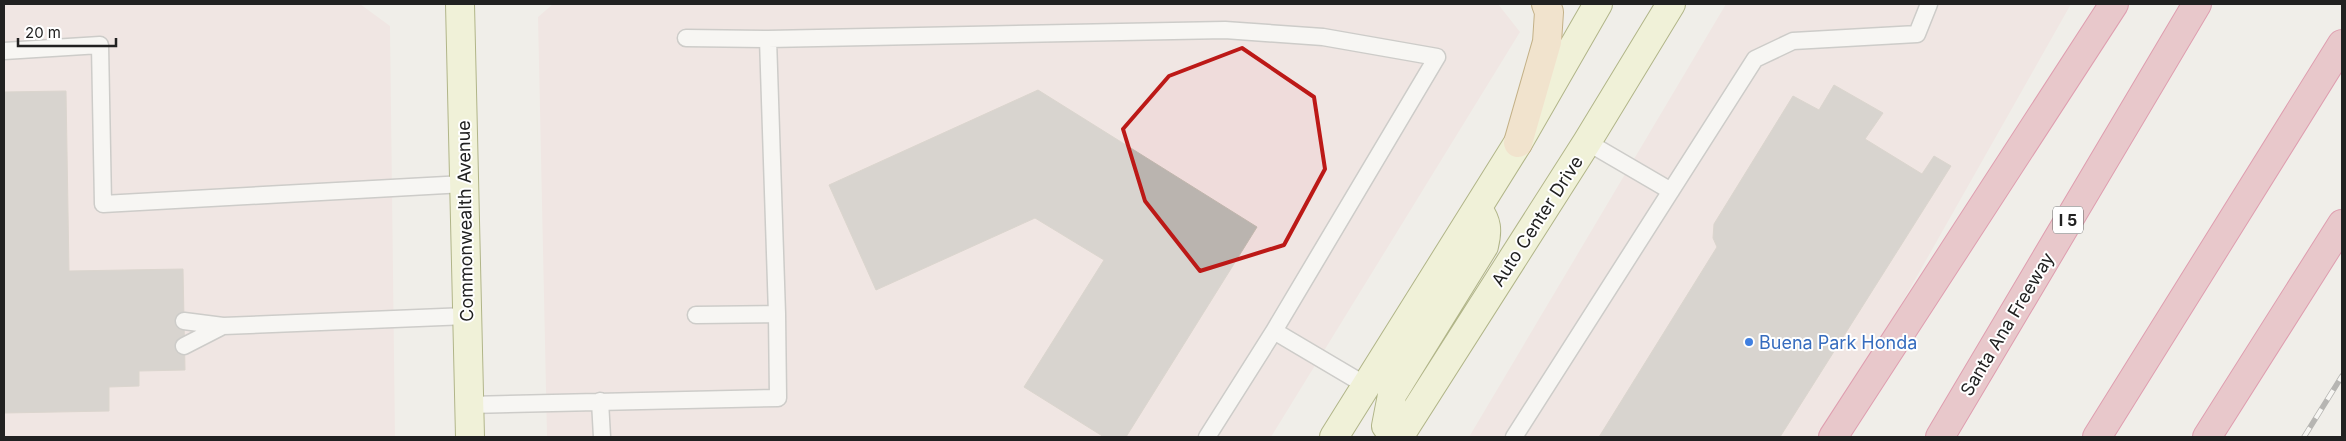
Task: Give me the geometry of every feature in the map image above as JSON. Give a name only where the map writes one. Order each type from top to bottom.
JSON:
[{"type":"highway","points":[[1833,437],[2114,4]]},
{"type":"highway","name":"Santa Ana Freeway","points":[[1940,437],[2197,4]]},
{"type":"highway","points":[[2097,437],[2342,44]]},
{"type":"highway","points":[[2207,437],[2342,224]]},
{"type":"main road","name":"Commonwealth Avenue","points":[[460,4],[470,437]]},
{"type":"main road","points":[[1518,143],[1547,42],[1549,12],[1546,4]]},
{"type":"main road","points":[[1334,437],[1518,143],[1598,4]]},
{"type":"main road","name":"Auto Center Drive","points":[[1397,437],[1587,142],[1671,4]]},
{"type":"main road","points":[[1397,437],[1386,426],[1388,407],[1392,395],[1484,246],[1487,233],[1486,222],[1478,208]]},
{"type":"lane","points":[[1514,437],[1755,59],[1793,41],[1917,34],[1929,4]]},
{"type":"lane","points":[[686,38],[1225,30],[1323,38],[1437,57],[1274,331],[1207,437]]},
{"type":"lane","points":[[469,405],[778,398],[768,38]]},
{"type":"lane","points":[[4,51],[100,45],[103,204],[464,184]]},
{"type":"lane","points":[[1587,142],[1671,191]]},
{"type":"lane","points":[[696,315],[777,314]]},
{"type":"lane","points":[[184,321],[223,326],[467,316]]},
{"type":"lane","points":[[184,346],[223,326]]},
{"type":"lane","points":[[1274,331],[1367,386]]},
{"type":"lane","points":[[600,401],[602,437]]},
{"type":"highlighted area","points":[[1242,48],[1314,97],[1325,169],[1284,245],[1200,271],[1145,201],[1123,129],[1169,76]]},
{"type":"shaded area","points":[[4,4],[360,4],[390,26],[395,437],[4,437]]},
{"type":"shaded area","points":[[553,4],[1498,4],[1520,32],[1271,437],[547,437],[538,17]]},
{"type":"shaded area","points":[[1726,4],[2071,4],[1826,437],[1469,437]]},
{"type":"building","name":"Buena Park Honda","points":[[1834,85],[1883,113],[1865,139],[1922,174],[1934,156],[1951,166],[1780,437],[1599,437],[1717,247],[1713,238],[1714,224],[1793,96],[1819,110]]},
{"type":"building","points":[[1038,90],[1257,227],[1126,437],[1104,437],[1024,387],[1104,260],[1035,218],[876,290],[829,185]]},
{"type":"building","points":[[66,91],[69,271],[183,269],[185,370],[139,371],[139,386],[109,387],[109,411],[4,413],[4,92]]},
{"type":"railway","points":[[2304,437],[2342,376]]},
{"type":"place","name":"Buena Park Honda","points":[[1749,342]]}]
